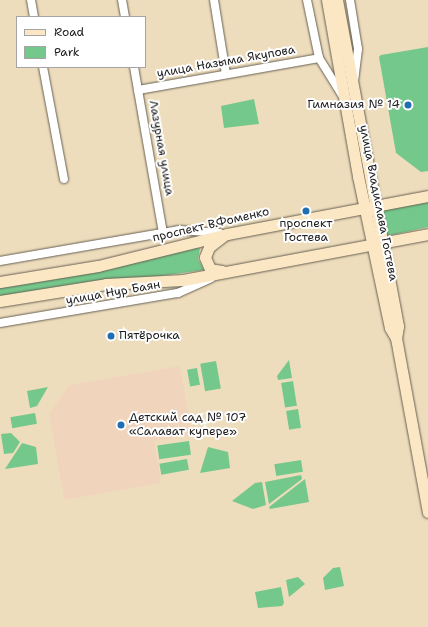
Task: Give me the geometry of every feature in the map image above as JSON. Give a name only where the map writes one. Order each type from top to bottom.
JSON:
[{"type":"main road","name":"улица Владислава Гостева","points":[[327,0],[343,96],[364,206],[378,243]]},
{"type":"main road","name":"улица Владислава Гостева","points":[[337,0],[376,205],[378,243],[390,328],[396,338],[428,512]]},
{"type":"main road","name":"проспект В.Фоменко","points":[[0,282],[98,266],[227,234],[364,206],[428,196]]},
{"type":"main road","points":[[225,271],[210,269],[205,257],[209,247],[227,234]]},
{"type":"main road","points":[[0,302],[106,284],[183,280],[428,234]]},
{"type":"street","points":[[31,0],[34,16]]},
{"type":"street","points":[[122,0],[125,16]]},
{"type":"street","points":[[214,0],[226,74]]},
{"type":"street","points":[[307,0],[319,58],[343,96]]},
{"type":"street","points":[[350,0],[358,49],[353,90]]},
{"type":"street","name":"улица Назыма Якупова","points":[[138,90],[319,58]]},
{"type":"street","points":[[43,68],[64,178]]},
{"type":"street","name":"Лазурная улица","points":[[134,68],[163,233]]},
{"type":"street","points":[[0,261],[179,230],[227,234]]},
{"type":"street","name":"улица Нур Баян","points":[[0,323],[178,293],[225,271]]},
{"type":"shaded area","name":"Детский сад № 107 «Салават купере»","points":[[180,366],[192,435],[154,441],[161,483],[64,500],[49,414],[69,385]]},
{"type":"green space","name":"Гимназия № 14","points":[[428,47],[428,171],[421,172],[396,153],[379,57],[381,55]]},
{"type":"green space","points":[[254,99],[259,124],[224,128],[221,106]]},
{"type":"green space","points":[[428,202],[428,227],[383,237],[379,211]]},
{"type":"green space","points":[[200,248],[198,259],[204,270],[0,298],[0,288],[104,269],[174,249]]},
{"type":"green space","points":[[289,360],[292,378],[278,380],[277,376]]},
{"type":"green space","points":[[216,361],[221,389],[205,391],[200,364]]},
{"type":"green space","points":[[197,368],[200,385],[190,386],[187,370]]},
{"type":"green space","points":[[293,381],[297,406],[285,408],[281,383]]},
{"type":"green space","points":[[48,387],[37,406],[30,408],[27,391]]},
{"type":"green space","points":[[298,409],[301,428],[289,430],[286,411]]},
{"type":"green space","points":[[35,413],[37,424],[12,428],[10,417]]},
{"type":"green space","points":[[11,433],[20,442],[13,453],[4,454],[1,434]]},
{"type":"green space","points":[[189,441],[191,455],[159,459],[157,445]]},
{"type":"green space","points":[[22,443],[36,447],[38,464],[5,469]]},
{"type":"green space","points":[[208,447],[228,452],[230,468],[200,473]]},
{"type":"green space","points":[[187,459],[189,470],[161,475],[159,464]]},
{"type":"green space","points":[[301,460],[303,472],[276,476],[274,464]]},
{"type":"green space","points":[[301,475],[302,479],[269,504],[265,482]]},
{"type":"green space","points":[[305,479],[309,502],[270,509],[269,507]]},
{"type":"green space","points":[[262,482],[266,505],[253,509],[232,501],[255,483]]},
{"type":"green space","points":[[340,567],[344,586],[325,590],[323,578],[333,568]]},
{"type":"green space","points":[[298,577],[305,584],[289,597],[286,580]]},
{"type":"green space","points":[[281,587],[284,603],[282,606],[258,608],[255,592]]},
{"type":"place","name":"Гимназия № 14","points":[[408,105]]},
{"type":"place","name":"проспект Гостева","points":[[306,211]]},
{"type":"place","name":"Пятёрочка","points":[[111,336]]},
{"type":"place","name":"Детский сад № 107 «Салават купере»","points":[[121,425]]}]
